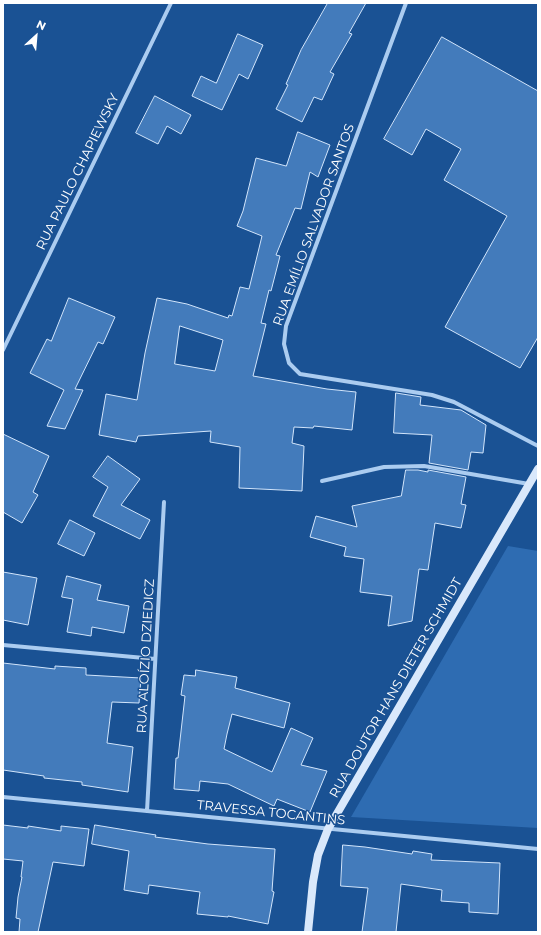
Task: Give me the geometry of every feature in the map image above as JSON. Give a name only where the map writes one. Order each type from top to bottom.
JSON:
[{"type":"street","name":"RUA PAULO CHAPIEWSKY","points":[[3,350],[171,3]]},
{"type":"street","name":"RUA EMÍLIO SALVADOR SANTOS","points":[[406,3],[286,326],[284,344],[289,363],[300,374],[432,395],[454,402],[538,446]]},
{"type":"street","points":[[322,481],[384,468],[424,466],[529,484]]},
{"type":"street","name":"RUA DOUTOR HANS DIETER SCHMIDT","points":[[308,932],[313,882],[318,855],[328,828],[538,469]]},
{"type":"street","name":"RUA ALOÍZIO DZIEDICZ","points":[[147,811],[164,502]]},
{"type":"street","points":[[3,645],[155,659]]},
{"type":"street","name":"TRAVESSA TOCANTINS","points":[[3,797],[538,849]]},
{"type":"shaded area","points":[[508,546],[538,551],[538,828],[351,817]]},
{"type":"building","points":[[328,3],[366,3],[349,33],[352,34],[330,72],[334,74],[322,100],[314,97],[302,122],[276,109],[288,85],[286,84],[301,50]]},
{"type":"building","points":[[238,34],[263,45],[248,79],[239,74],[222,110],[192,96],[201,76],[216,83]]},
{"type":"building","points":[[442,37],[538,91],[538,337],[520,368],[445,327],[507,216],[444,180],[461,149],[426,129],[412,155],[384,139]]},
{"type":"building","points":[[155,96],[191,115],[181,134],[167,126],[158,144],[136,133]]},
{"type":"building","points":[[298,132],[330,145],[318,177],[310,172],[301,209],[295,208],[276,255],[280,256],[271,291],[269,290],[261,323],[266,324],[253,376],[327,389],[356,392],[352,430],[314,426],[313,428],[294,427],[292,443],[304,446],[302,491],[239,488],[240,447],[210,442],[211,431],[138,436],[136,442],[99,435],[106,394],[137,400],[157,298],[187,304],[228,318],[229,315],[232,316],[240,287],[249,289],[262,236],[237,226],[243,211],[256,158],[286,166]],"holes":[[[180,326],[223,340],[215,371],[175,364]]]},
{"type":"building","points":[[69,298],[115,317],[103,344],[98,342],[75,389],[83,390],[65,429],[47,426],[64,390],[30,373],[47,339],[51,341]]},
{"type":"building","points":[[396,393],[421,397],[420,405],[461,410],[486,425],[483,453],[471,452],[468,470],[429,463],[432,435],[394,433]]},
{"type":"building","points":[[3,434],[49,456],[33,492],[38,495],[22,523],[3,512]]},
{"type":"building","points":[[108,456],[140,479],[121,505],[150,520],[140,539],[93,516],[108,487],[93,477]]},
{"type":"building","points":[[406,470],[428,472],[428,470],[466,477],[461,504],[466,505],[461,528],[435,523],[428,570],[419,569],[412,621],[388,626],[392,596],[360,592],[364,559],[344,556],[346,547],[310,537],[316,516],[357,527],[352,506],[401,496]]},
{"type":"building","points":[[70,520],[95,533],[84,556],[58,544]]},
{"type":"building","points":[[3,572],[37,578],[28,625],[3,620]]},
{"type":"building","points":[[67,576],[101,585],[97,600],[129,606],[124,633],[92,627],[91,636],[67,632],[73,599],[62,597]]},
{"type":"building","points":[[3,663],[55,669],[55,666],[86,668],[86,675],[141,678],[139,703],[112,702],[107,743],[133,747],[128,792],[82,785],[82,782],[44,778],[44,776],[3,770]]},
{"type":"building","points":[[196,670],[237,677],[235,688],[290,703],[284,728],[232,714],[224,749],[272,772],[291,728],[313,738],[301,765],[327,771],[310,812],[277,799],[274,806],[228,784],[200,781],[199,791],[174,789],[176,758],[178,758],[185,696],[181,695],[184,675],[195,676]]},
{"type":"building","points":[[3,825],[28,828],[28,826],[61,831],[61,826],[89,829],[84,866],[53,862],[38,932],[19,932],[20,919],[16,918],[23,861],[3,859]]},
{"type":"building","points":[[95,825],[156,835],[155,837],[208,844],[275,849],[272,891],[274,892],[268,924],[228,916],[197,914],[200,892],[149,885],[148,894],[124,890],[129,851],[92,844]]},
{"type":"building","points":[[343,845],[412,854],[413,851],[432,854],[431,860],[500,863],[498,914],[469,912],[469,903],[441,901],[442,890],[401,884],[396,932],[362,932],[368,888],[341,886]]}]
